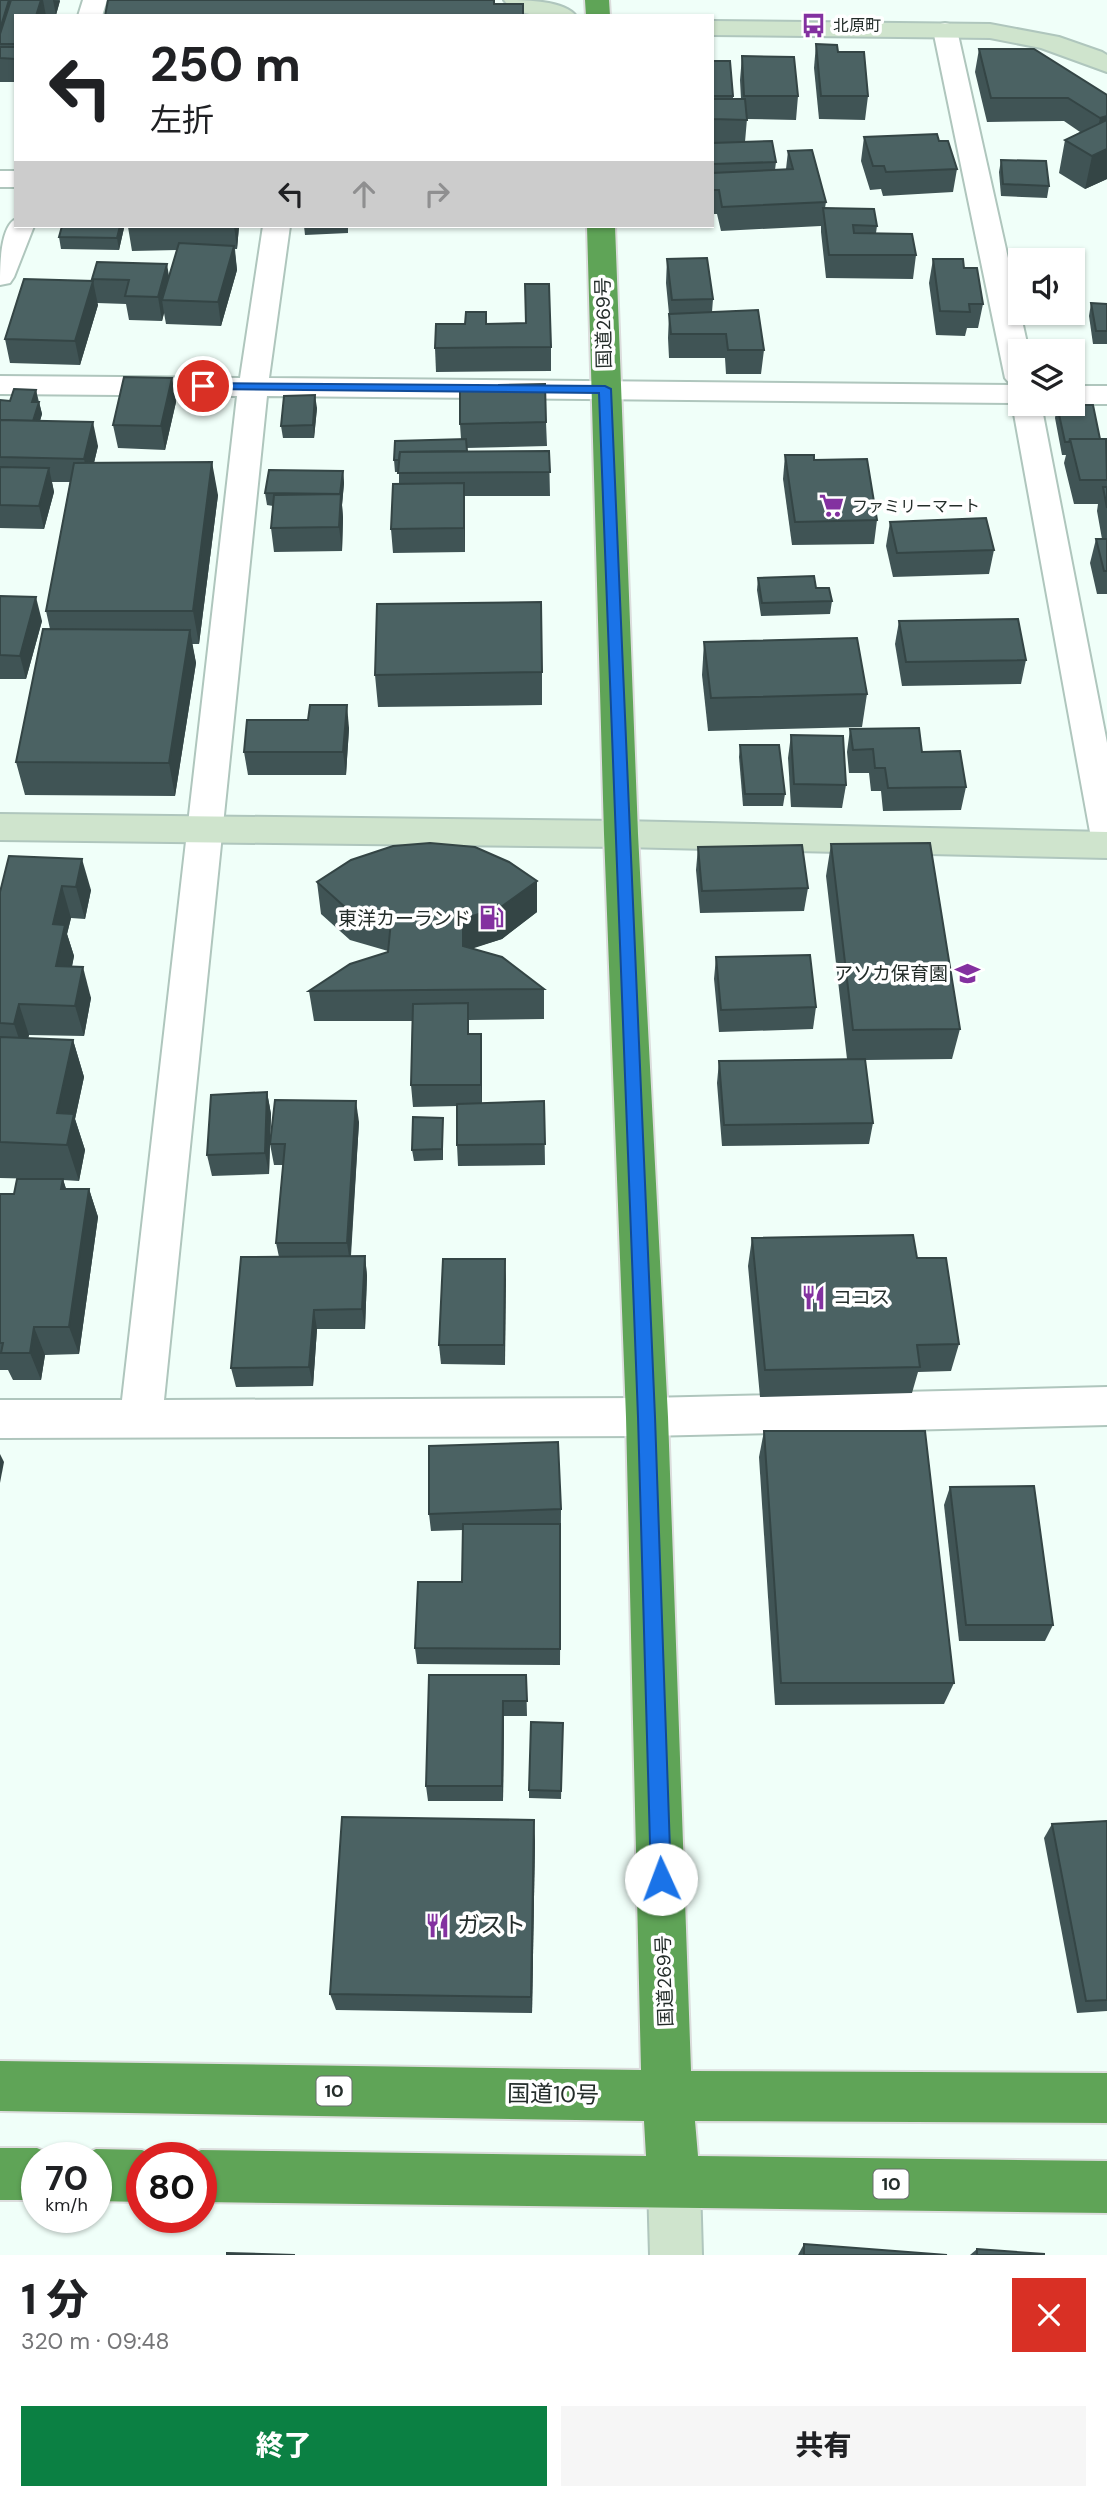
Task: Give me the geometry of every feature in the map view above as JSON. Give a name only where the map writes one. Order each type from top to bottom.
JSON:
[{"type":"highway","name":"国道269号","points":[[601,228],[621,834],[647,1417],[667,2096],[674,2183]]},
{"type":"highway","name":"国道10号","points":[[0,2086],[667,2096],[1107,2098]]},
{"type":"highway","points":[[0,2174],[21,2174]]},
{"type":"highway","name":"10","points":[[217,2176],[1107,2187]]},
{"type":"street","points":[[510,9],[549,14]]},
{"type":"street","points":[[714,28],[945,30],[1026,35],[1072,48],[1107,64]]},
{"type":"street","points":[[945,30],[1012,339]]},
{"type":"street","points":[[0,277],[19,228]]},
{"type":"street","points":[[141,1418],[253,386],[277,228]]},
{"type":"street","points":[[0,385],[1008,394]]},
{"type":"street","points":[[1085,395],[1107,395]]},
{"type":"street","points":[[1028,416],[1107,832]]},
{"type":"street","points":[[0,827],[621,834],[1107,845]]},
{"type":"street","points":[[0,1419],[647,1417],[1107,1406]]},
{"type":"street","points":[[674,2183],[676,2255]]},
{"type":"building","points":[[0,0],[9,0],[0,29]]},
{"type":"building","points":[[11,0],[41,0],[37,14],[14,14],[14,44],[0,44],[0,34]]},
{"type":"building","points":[[108,0],[494,0],[494,4],[523,4],[523,14],[105,14]]},
{"type":"building","points":[[816,44],[837,45],[838,52],[864,52],[868,96],[821,96]]},
{"type":"building","points":[[0,47],[14,47],[14,59],[0,58]]},
{"type":"building","points":[[979,49],[1034,49],[1107,95],[1107,116],[1100,118],[1068,98],[991,98]]},
{"type":"building","points":[[742,56],[794,57],[798,96],[744,96]]},
{"type":"building","points":[[714,61],[730,61],[733,96],[714,96]]},
{"type":"building","points":[[714,99],[745,99],[747,120],[714,119]]},
{"type":"building","points":[[1107,120],[1107,149],[1092,156],[1065,140]]},
{"type":"building","points":[[937,134],[939,141],[948,141],[957,169],[886,172],[884,166],[873,166],[864,137]]},
{"type":"building","points":[[772,141],[776,162],[714,164],[714,143]]},
{"type":"building","points":[[812,150],[826,202],[722,207],[719,190],[714,190],[714,173],[793,169],[788,151]]},
{"type":"building","points":[[1001,160],[1046,161],[1049,186],[1003,184]]},
{"type":"building","points":[[823,208],[874,209],[877,226],[853,225],[854,233],[912,234],[916,255],[829,255]]},
{"type":"building","points":[[61,228],[120,228],[117,238],[59,237]]},
{"type":"building","points":[[179,243],[234,246],[218,302],[162,300]]},
{"type":"building","points":[[707,258],[713,299],[672,300],[667,259]]},
{"type":"building","points":[[933,259],[963,259],[964,268],[977,268],[983,304],[969,304],[970,312],[940,311]]},
{"type":"building","points":[[97,262],[167,264],[158,297],[125,296],[129,280],[92,279]]},
{"type":"building","points":[[24,279],[93,281],[75,341],[5,339]]},
{"type":"building","points":[[525,284],[549,284],[551,347],[435,348],[436,324],[465,324],[466,312],[486,312],[486,324],[526,323]]},
{"type":"building","points":[[1091,303],[1107,304],[1107,331],[1096,331]]},
{"type":"building","points":[[758,310],[764,350],[728,350],[726,334],[671,334],[669,314]]},
{"type":"building","points":[[124,377],[172,378],[161,426],[113,425]]},
{"type":"building","points":[[545,384],[546,422],[460,424],[460,390],[499,389],[499,385]]},
{"type":"building","points":[[14,389],[36,390],[32,402],[39,402],[33,421],[0,420],[0,400],[10,401]]},
{"type":"building","points":[[315,395],[313,425],[281,426],[284,396]]},
{"type":"building","points":[[1085,405],[1093,405],[1100,439],[1070,439],[1065,442],[1059,416],[1085,416]]},
{"type":"building","points":[[0,420],[93,422],[84,459],[0,457]]},
{"type":"building","points":[[466,439],[467,451],[400,452],[399,460],[394,460],[395,441]]},
{"type":"building","points":[[1070,439],[1106,439],[1107,480],[1080,480]]},
{"type":"building","points":[[549,451],[550,472],[398,473],[400,452]]},
{"type":"building","points":[[785,455],[814,455],[814,460],[867,459],[877,520],[795,522]]},
{"type":"building","points":[[212,462],[193,611],[46,611],[74,463]]},
{"type":"building","points":[[0,467],[49,468],[39,506],[0,505]]},
{"type":"building","points":[[269,470],[343,471],[340,494],[265,493]]},
{"type":"building","points":[[464,483],[464,528],[391,529],[393,484]]},
{"type":"building","points":[[1103,487],[1107,487],[1107,508]]},
{"type":"building","points":[[341,494],[339,527],[271,528],[274,495]]},
{"type":"building","points":[[986,518],[994,550],[897,553],[890,522]]},
{"type":"building","points":[[1096,539],[1107,539],[1107,571],[1104,571]]},
{"type":"building","points":[[814,576],[816,588],[829,588],[832,601],[762,603],[758,578]]},
{"type":"building","points":[[0,596],[36,597],[20,656],[0,655]]},
{"type":"building","points":[[541,602],[542,672],[375,675],[377,604]]},
{"type":"building","points":[[1018,619],[1026,660],[906,662],[899,621]]},
{"type":"building","points":[[43,629],[190,630],[169,763],[16,762]]},
{"type":"building","points":[[857,638],[867,694],[711,698],[704,642]]},
{"type":"building","points":[[310,705],[347,705],[343,752],[244,752],[247,720],[308,720]]},
{"type":"building","points":[[919,728],[922,752],[960,751],[966,787],[888,788],[885,768],[875,768],[873,749],[853,750],[850,729]]},
{"type":"building","points":[[791,735],[843,736],[846,785],[794,784]]},
{"type":"building","points":[[740,745],[779,745],[785,794],[745,794]]},
{"type":"building","points":[[430,843],[475,847],[509,862],[537,881],[501,907],[463,919],[463,946],[502,957],[544,989],[309,991],[350,964],[388,952],[391,921],[346,908],[317,882],[351,860],[393,846]]},
{"type":"building","points":[[930,843],[960,1029],[853,1030],[831,844]]},
{"type":"building","points":[[802,845],[808,888],[702,891],[698,847]]},
{"type":"building","points":[[9,856],[82,859],[76,887],[62,886],[53,924],[65,925],[56,966],[83,967],[75,1006],[19,1004],[14,1024],[0,1023],[0,892]]},
{"type":"building","points":[[810,955],[816,1007],[721,1010],[716,957]]},
{"type":"building","points":[[468,1003],[468,1034],[481,1034],[481,1085],[411,1085],[413,1004]]},
{"type":"building","points":[[0,1037],[73,1040],[57,1113],[74,1114],[67,1145],[0,1142]]},
{"type":"building","points":[[865,1059],[873,1123],[724,1125],[719,1061]]},
{"type":"building","points":[[267,1092],[265,1153],[207,1155],[211,1095]]},
{"type":"building","points":[[275,1100],[356,1101],[347,1243],[276,1243],[285,1144],[270,1144]]},
{"type":"building","points":[[544,1101],[545,1144],[457,1145],[457,1104]]},
{"type":"building","points":[[413,1117],[443,1118],[442,1149],[412,1150]]},
{"type":"building","points":[[17,1179],[63,1179],[61,1189],[89,1189],[69,1327],[34,1327],[30,1353],[1,1353],[0,1194],[14,1194]]},
{"type":"building","points":[[913,1235],[917,1258],[946,1258],[959,1344],[917,1345],[920,1367],[765,1370],[752,1238]]},
{"type":"building","points":[[365,1256],[362,1309],[314,1310],[309,1367],[231,1368],[241,1257]]},
{"type":"building","points":[[443,1259],[505,1259],[504,1345],[439,1345]]},
{"type":"building","points":[[764,1431],[925,1431],[954,1683],[781,1683]]},
{"type":"building","points":[[558,1442],[561,1509],[429,1514],[429,1446]]},
{"type":"building","points":[[1034,1486],[1053,1625],[966,1625],[950,1487]]},
{"type":"building","points":[[463,1524],[560,1524],[560,1649],[415,1648],[418,1582],[462,1582]]},
{"type":"building","points":[[429,1675],[526,1675],[527,1701],[503,1701],[502,1786],[426,1786]]},
{"type":"building","points":[[531,1722],[563,1723],[561,1791],[529,1790]]},
{"type":"building","name":"ガスト","points":[[342,1817],[534,1820],[531,1997],[330,1994]]},
{"type":"building","points":[[1107,1821],[1107,2000],[1086,2001],[1052,1824]]},
{"type":"building","points":[[804,2244],[947,2255],[804,2255]]},
{"type":"building","points":[[977,2249],[1044,2254],[1044,2255],[977,2255]]},
{"type":"building","points":[[227,2253],[295,2255],[227,2255]]},
{"type":"place","name":"北原町","points":[[813,25]]},
{"type":"place","name":"ファミリーマート","points":[[832,506]]},
{"type":"place","name":"東洋カーランド","points":[[491,918]]},
{"type":"place","name":"アソカ保育園","points":[[968,973]]},
{"type":"place","name":"ココス","points":[[813,1297]]},
{"type":"place","name":"ガスト","points":[[437,1925]]},
{"type":"route","points":[[203,386],[605,389],[621,834],[647,1417],[661,1879]]}]
